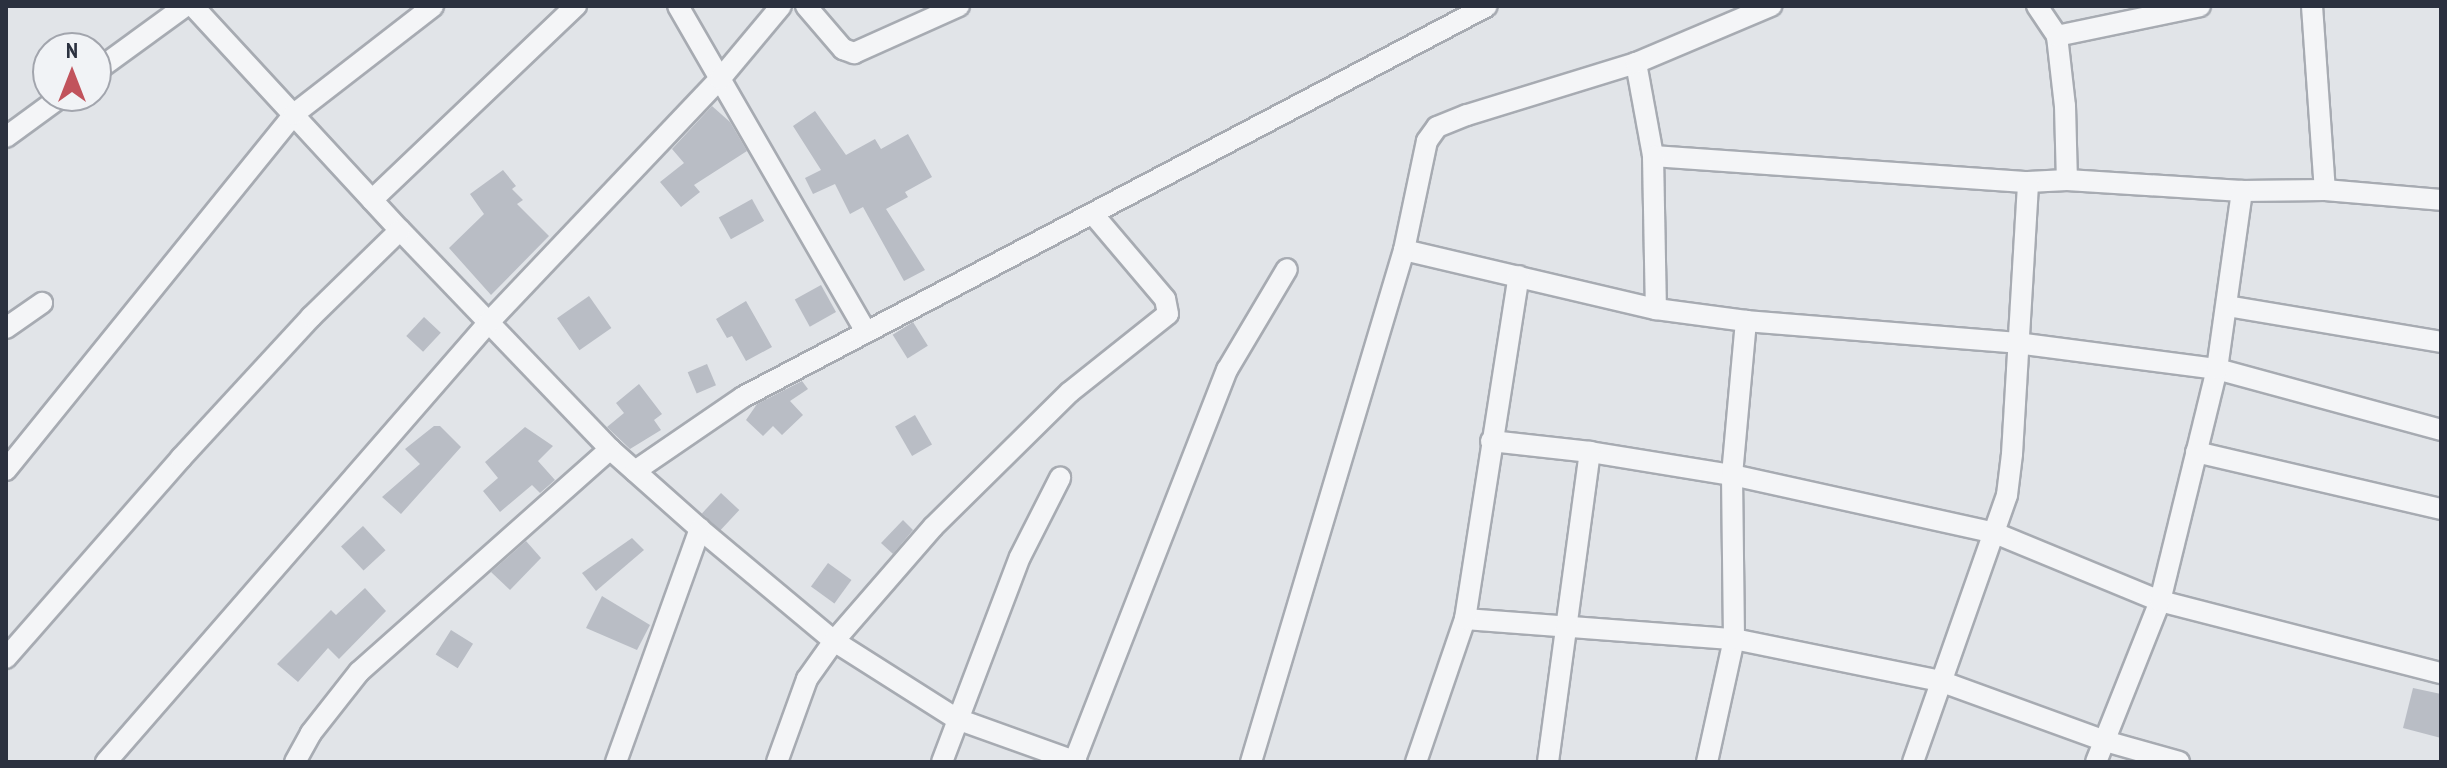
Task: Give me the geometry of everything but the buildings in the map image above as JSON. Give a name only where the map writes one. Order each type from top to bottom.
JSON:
[{"type":"street","points":[[112,59],[185,6]]},
{"type":"street","points":[[193,6],[400,230],[610,449],[700,529],[834,641],[957,719],[1075,762],[1227,370],[1287,269]]},
{"type":"street","points":[[6,470],[294,114],[433,6]]},
{"type":"street","points":[[372,200],[576,6]]},
{"type":"street","points":[[678,6],[865,330]]},
{"type":"street","points":[[106,762],[489,322],[720,79],[781,6]]},
{"type":"street","points":[[806,6],[843,49],[854,53],[959,6]]},
{"type":"street","points":[[635,471],[743,397],[865,330],[1093,214],[1487,6]]},
{"type":"street","points":[[1251,762],[1404,250],[1427,141],[1437,127],[1636,63],[1771,6]]},
{"type":"street","points":[[2037,6],[2057,36],[2065,106],[2067,180]]},
{"type":"street","points":[[2057,36],[2200,6]]},
{"type":"street","points":[[2312,6],[2325,190]]},
{"type":"street","points":[[1636,63],[1653,156],[1656,309]]},
{"type":"street","points":[[6,137],[40,112]]},
{"type":"street","points":[[1653,156],[2028,182],[2067,180],[2242,191],[2325,190],[2441,200]]},
{"type":"street","points":[[1913,762],[2007,495],[2028,182]]},
{"type":"street","points":[[2096,762],[2160,601],[2217,369],[2242,191]]},
{"type":"street","points":[[777,762],[807,679],[834,641],[933,527],[1070,392],[1168,314],[1165,299],[1093,214]]},
{"type":"street","points":[[6,658],[241,393],[311,317],[400,230]]},
{"type":"street","points":[[1404,250],[1656,309],[1746,321],[2017,343],[2217,369],[2441,430]]},
{"type":"street","points":[[1416,762],[1465,619],[1519,276]]},
{"type":"street","points":[[6,328],[42,303]]},
{"type":"street","points":[[2227,306],[2441,342]]},
{"type":"street","points":[[1707,762],[1734,639],[1732,475],[1746,321]]},
{"type":"street","points":[[1491,441],[1590,452],[1732,475],[1995,533],[2160,601],[2441,673]]},
{"type":"street","points":[[295,762],[311,733],[359,672],[610,449]]},
{"type":"street","points":[[1548,762],[1590,452]]},
{"type":"street","points":[[2196,452],[2441,509]]},
{"type":"street","points":[[942,762],[1020,557],[1060,478]]},
{"type":"street","points":[[616,762],[700,529]]},
{"type":"street","points":[[1465,619],[1734,639],[1940,681],[2105,741],[2179,762]]}]
